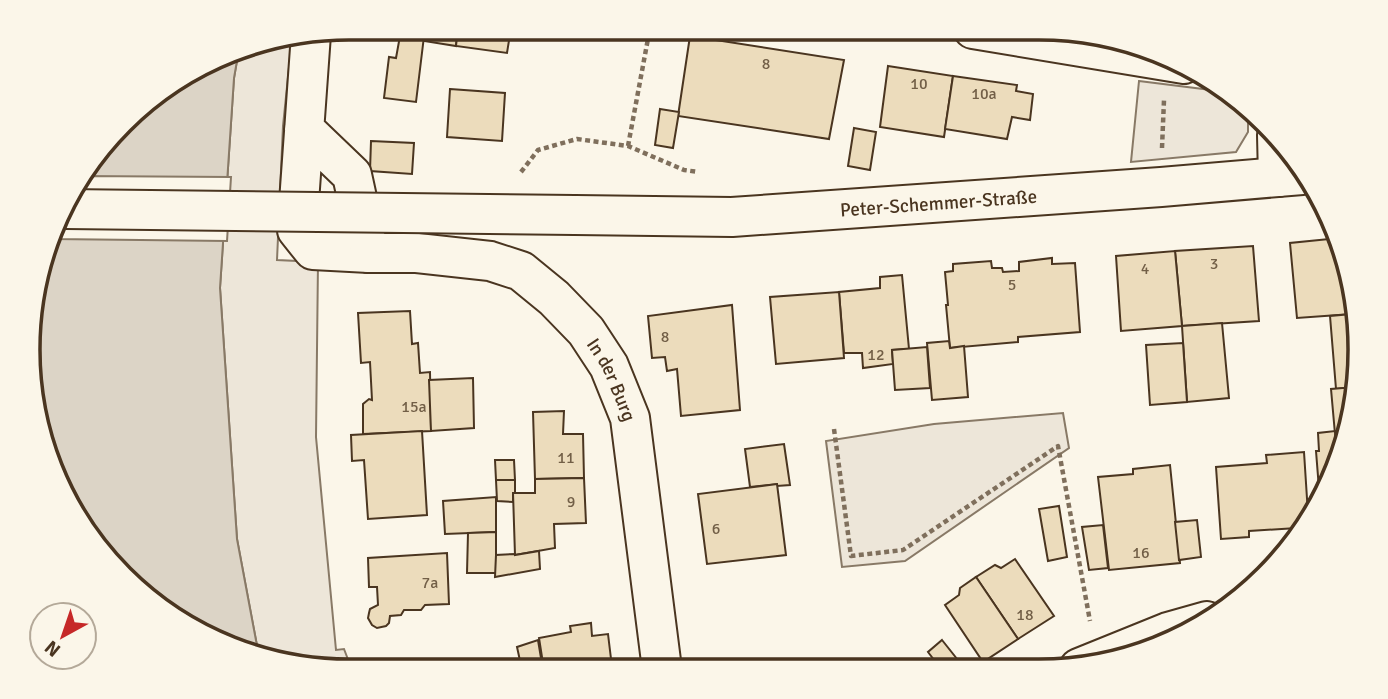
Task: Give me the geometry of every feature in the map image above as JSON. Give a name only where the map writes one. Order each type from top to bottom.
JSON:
[{"type":"street","points":[[1040,40],[1134,56]]},
{"type":"street","points":[[311,43],[304,129],[352,175],[369,253]]},
{"type":"street","name":"In der Burg","points":[[304,129],[298,230],[313,250],[417,253],[490,261],[521,271],[554,298],[586,331],[609,366],[630,418],[661,659]]},
{"type":"street","name":"Peter-Schemmer-Straße","points":[[74,209],[732,217],[1290,176]]},
{"type":"path","points":[[516,180],[538,150],[577,139],[628,146],[648,40]]},
{"type":"path","points":[[834,429],[851,556],[904,550],[1058,446],[1087,655]]},
{"type":"shaded area","points":[[291,46],[283,126],[277,260],[318,262],[316,437],[336,650],[344,649],[348,659],[289,653],[257,644],[237,539],[220,288],[237,62]]},
{"type":"shaded area","points":[[237,62],[220,288],[237,539],[257,644],[213,627],[178,607],[146,582],[104,538],[72,486],[57,449],[46,410],[40,350],[43,309],[51,269],[72,213],[92,178],[117,146],[161,104],[195,82]]},
{"type":"shaded area","points":[[1139,81],[1205,89],[1248,123],[1248,132],[1236,152],[1131,162]]},
{"type":"shaded area","points":[[1063,413],[1069,448],[905,561],[842,567],[826,441],[934,424]]},
{"type":"pier","points":[[93,176],[231,177],[227,241],[61,239],[72,213]]},
{"type":"building","points":[[399,40],[424,40],[416,102],[384,98],[389,57],[396,58]]},
{"type":"building","points":[[424,40],[457,40],[456,46]]},
{"type":"building","points":[[457,40],[509,40],[507,53],[456,46]]},
{"type":"building","points":[[689,40],[716,40],[844,60],[829,139],[678,116]]},
{"type":"building","points":[[888,66],[953,76],[944,137],[880,127]]},
{"type":"building","points":[[953,76],[1017,85],[1016,91],[1033,94],[1030,120],[1012,117],[1007,139],[945,129]]},
{"type":"building","points":[[450,89],[505,93],[502,141],[447,137]]},
{"type":"building","points":[[660,109],[679,112],[673,148],[655,145]]},
{"type":"building","points":[[854,128],[876,132],[870,170],[848,166]]},
{"type":"building","points":[[371,141],[414,143],[412,174],[370,171]]},
{"type":"building","points":[[1327,239],[1342,289],[1346,314],[1297,318],[1290,243]]},
{"type":"building","points":[[1253,246],[1259,321],[1182,326],[1175,251]]},
{"type":"building","points":[[1175,251],[1182,326],[1121,331],[1116,256]]},
{"type":"building","points":[[1052,258],[1052,264],[1075,263],[1080,332],[1018,337],[1018,342],[950,348],[945,272],[953,271],[953,264],[991,261],[992,268],[1002,268],[1003,272],[1019,271],[1019,262]]},
{"type":"building","points":[[902,275],[909,349],[892,350],[893,364],[863,368],[862,353],[844,353],[839,292],[880,288],[880,277]]},
{"type":"building","points":[[839,292],[844,358],[776,364],[770,297]]},
{"type":"building","points":[[732,305],[740,410],[681,416],[677,369],[667,371],[665,357],[652,358],[648,316]]},
{"type":"building","points":[[410,311],[412,344],[418,343],[420,373],[430,372],[431,431],[363,434],[363,404],[369,399],[372,400],[370,362],[361,363],[358,313]]},
{"type":"building","points":[[1346,315],[1348,350],[1345,388],[1336,389],[1330,316]]},
{"type":"building","points":[[1222,323],[1229,398],[1187,402],[1182,326]]},
{"type":"building","points":[[949,341],[950,348],[964,346],[968,397],[932,400],[927,343]]},
{"type":"building","points":[[1183,343],[1187,402],[1150,405],[1146,345]]},
{"type":"building","points":[[927,347],[930,388],[895,390],[892,350]]},
{"type":"building","points":[[473,378],[474,428],[431,431],[429,380]]},
{"type":"building","points":[[1345,388],[1335,434],[1331,389]]},
{"type":"building","points":[[564,411],[563,434],[583,434],[584,478],[535,479],[533,412]]},
{"type":"building","points":[[422,431],[427,515],[368,519],[364,460],[352,461],[351,435]]},
{"type":"building","points":[[1335,431],[1335,436],[1318,481],[1316,451],[1319,451],[1318,433]]},
{"type":"building","points":[[784,444],[790,485],[750,487],[745,449]]},
{"type":"building","points":[[1304,452],[1307,502],[1291,528],[1249,531],[1249,537],[1221,539],[1216,467],[1267,463],[1266,455]]},
{"type":"building","points":[[495,460],[514,460],[515,480],[496,480]]},
{"type":"building","points":[[1170,465],[1180,563],[1109,570],[1098,477],[1133,474],[1133,469]]},
{"type":"building","points":[[584,478],[586,523],[554,524],[555,548],[515,555],[513,493],[535,493],[535,479]]},
{"type":"building","points":[[496,480],[515,480],[513,502],[497,501]]},
{"type":"building","points":[[777,484],[786,555],[707,564],[698,494]]},
{"type":"building","points":[[496,497],[496,532],[445,534],[443,501]]},
{"type":"building","points":[[1059,506],[1067,557],[1048,561],[1039,509]]},
{"type":"building","points":[[1197,520],[1201,557],[1179,560],[1175,522]]},
{"type":"building","points":[[1103,525],[1108,568],[1089,570],[1082,527]]},
{"type":"building","points":[[496,532],[496,573],[467,573],[468,533]]},
{"type":"building","points":[[539,551],[540,569],[495,577],[496,555]]},
{"type":"building","points":[[447,553],[449,604],[425,605],[421,610],[404,610],[401,615],[390,616],[386,626],[377,628],[372,625],[368,618],[370,609],[378,605],[377,587],[369,587],[368,558]]},
{"type":"building","points":[[1015,559],[1054,616],[1018,639],[976,577],[995,565],[1001,568]]},
{"type":"building","points":[[976,577],[1018,639],[988,659],[981,659],[945,605],[959,595],[960,588]]},
{"type":"building","points":[[591,623],[592,636],[608,634],[611,659],[542,659],[539,638],[571,632],[570,626]]},
{"type":"building","points":[[538,640],[541,659],[520,659],[517,647]]},
{"type":"building","points":[[942,640],[957,659],[933,659],[928,652]]}]
